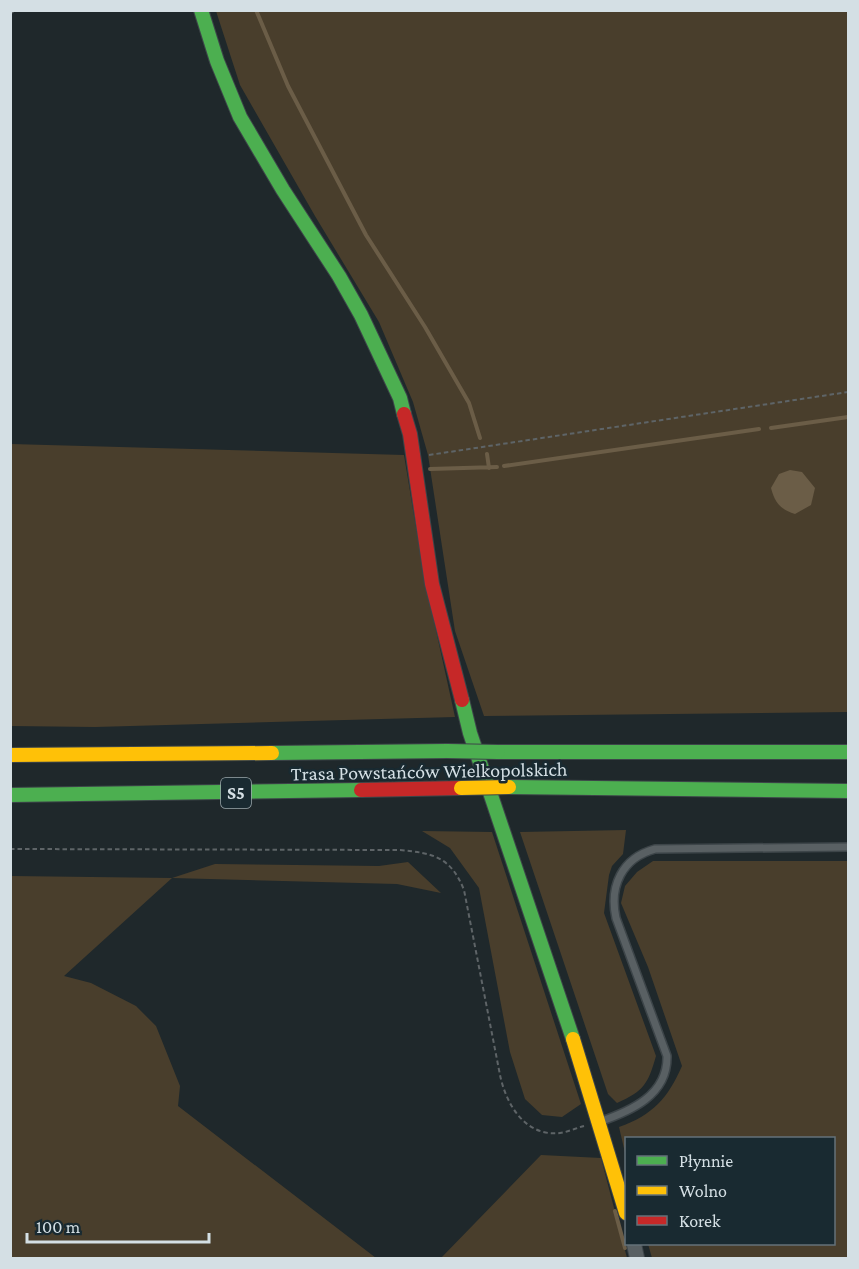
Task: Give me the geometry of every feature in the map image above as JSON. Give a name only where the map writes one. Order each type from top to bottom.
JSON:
[{"type":"main road","points":[[201,10],[217,61],[240,117],[339,276],[400,398],[414,457],[432,584],[470,733],[532,911],[625,1206]]},
{"type":"main road","name":"Trasa Powstańców Wielkopolskich","points":[[10,755],[447,751],[849,752]]},
{"type":"main road","name":"Trasa Powstańców Wielkopolskich","points":[[10,795],[461,788],[849,791]]},
{"type":"lane","points":[[600,1122],[629,1111],[648,1098],[661,1081],[667,1064],[667,1056],[616,918],[613,903],[614,891],[624,870],[643,853],[655,849],[849,847]]},
{"type":"path","points":[[10,14],[15,10]]},
{"type":"path","points":[[414,457],[849,392]]},
{"type":"path","points":[[10,849],[400,850],[428,852],[440,857],[455,872],[464,890],[500,1075],[508,1102],[521,1119],[530,1126],[551,1132],[561,1132],[600,1122]]},
{"type":"shaded area","points":[[216,11],[848,11],[848,712],[484,716],[455,631],[428,455],[413,402],[379,322],[240,85]]},
{"type":"shaded area","points":[[11,444],[404,455],[424,576],[455,717],[95,727],[11,726]]},
{"type":"shaded area","points":[[790,470],[802,472],[815,488],[811,505],[795,514],[779,505],[771,488],[779,474]]},
{"type":"shaded area","points":[[626,830],[623,854],[612,866],[609,875],[604,913],[656,1056],[644,1086],[617,1103],[608,1094],[520,832]]},
{"type":"shaded area","points":[[422,831],[492,832],[581,1104],[562,1117],[542,1115],[525,1099],[510,1052],[479,888],[450,848]]},
{"type":"shaded area","points":[[653,861],[848,861],[848,1258],[652,1258],[648,1245],[835,1245],[835,1137],[625,1137],[625,1153],[619,1127],[641,1117],[658,1104],[671,1087],[682,1066],[648,967],[621,903],[625,886],[637,872]]},
{"type":"shaded area","points":[[408,862],[441,893],[397,884],[172,878],[215,864],[379,866]]},
{"type":"shaded area","points":[[11,876],[172,878],[64,976],[91,983],[136,1006],[156,1026],[180,1086],[178,1106],[376,1258],[11,1258]]},
{"type":"shaded area","points":[[541,1155],[601,1158],[627,1258],[441,1258]]},
{"type":"waterway","points":[[256,10],[288,86],[366,235],[425,327],[469,403],[480,438]]},
{"type":"waterway","points":[[771,428],[848,417]]},
{"type":"waterway","points":[[504,466],[759,429]]},
{"type":"waterway","points":[[487,454],[489,468]]},
{"type":"waterway","points":[[430,469],[497,467]]},
{"type":"waterway","points":[[615,1211],[625,1248]]},
{"type":"traffic: fast","points":[[201,10],[217,61],[240,117],[361,315],[400,398],[404,414]]},
{"type":"traffic: fast","points":[[462,700],[470,733],[573,1039]]},
{"type":"traffic: fast","points":[[272,753],[447,751]]},
{"type":"traffic: fast","points":[[447,751],[498,752]]},
{"type":"traffic: fast","points":[[498,752],[848,752]]},
{"type":"traffic: fast","points":[[509,787],[848,791]]},
{"type":"traffic: fast","points":[[10,795],[361,790]]},
{"type":"traffic: slow","points":[[10,755],[272,753]]},
{"type":"traffic: slow","points":[[461,788],[509,787]]},
{"type":"traffic: slow","points":[[573,1039],[625,1210]]},
{"type":"traffic: jam","points":[[404,414],[410,434],[432,584],[462,700]]},
{"type":"traffic: jam","points":[[361,790],[461,788]]}]
